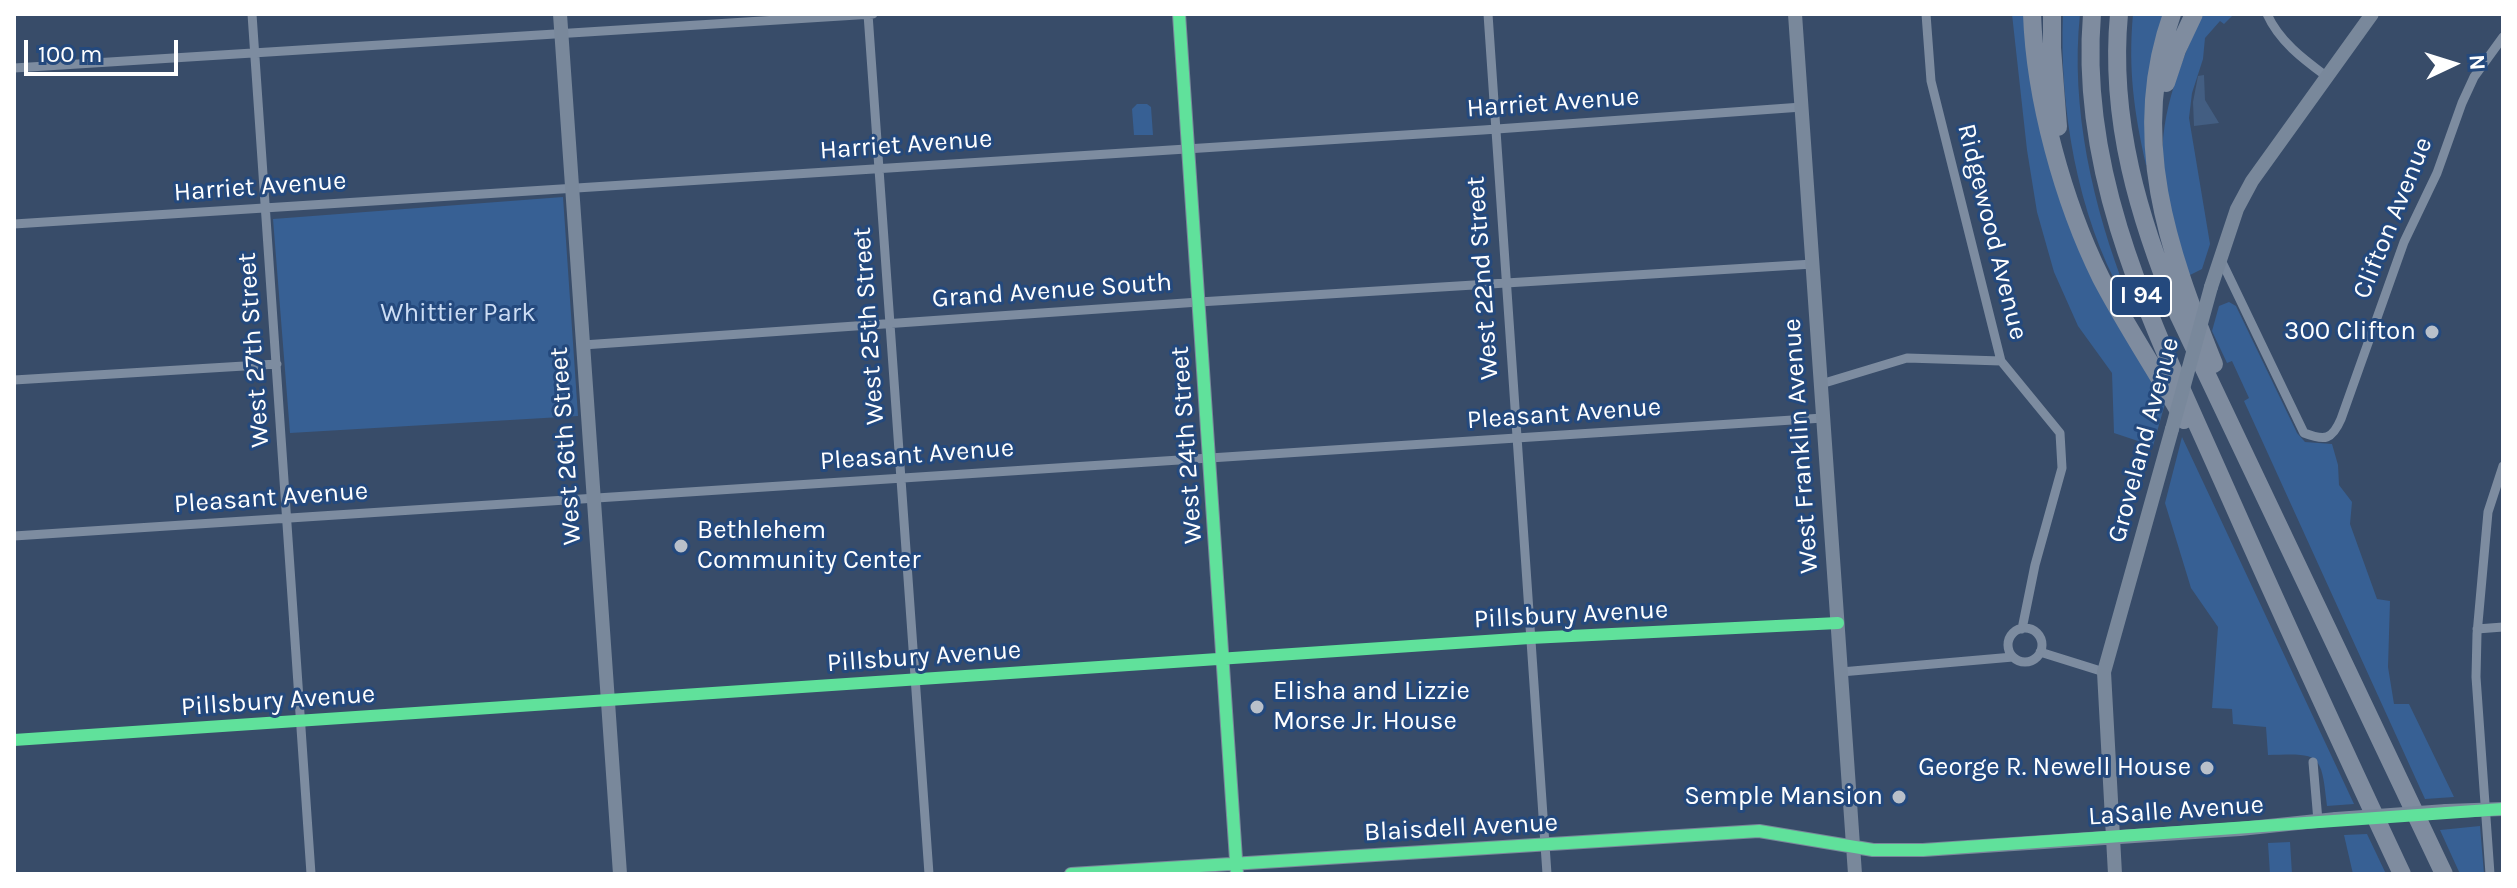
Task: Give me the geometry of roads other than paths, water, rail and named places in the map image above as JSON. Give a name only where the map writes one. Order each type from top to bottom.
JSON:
[{"type":"highway","points":[[2032,14],[2044,110],[2088,247],[2106,287],[2210,464],[2258,560]]},
{"type":"highway","points":[[2054,14],[2053,75],[2062,154],[2088,247]]},
{"type":"highway","name":"I 94","points":[[2092,14],[2092,115],[2107,190],[2121,239],[2149,315],[2402,874]]},
{"type":"highway","name":"I 94","points":[[2119,14],[2118,97],[2126,156],[2142,217],[2179,316],[2444,874]]},
{"type":"highway","points":[[2172,14],[2162,47],[2154,113],[2153,148],[2164,225],[2175,262],[2285,538]]},
{"type":"highway","points":[[2157,181],[2156,147],[2165,86],[2194,14]]},
{"type":"street","name":"West 27th Street","points":[[252,14],[311,874]]},
{"type":"street","name":"West 26th Street","points":[[560,14],[587,344],[594,499],[620,874]]},
{"type":"street","points":[[14,68],[870,14]]},
{"type":"street","name":"West 25th Street","points":[[870,14],[929,874]]},
{"type":"street","name":"West 24th Street","points":[[1179,14],[1237,869]]},
{"type":"street","name":"West 22nd Street","points":[[1488,14],[1547,874]]},
{"type":"street","name":"West Franklin Avenue","points":[[1795,14],[1855,874]]},
{"type":"street","name":"Ridgewood Avenue","points":[[1926,14],[1931,81],[2001,361],[2060,433],[2062,468],[2035,565],[2022,629]]},
{"type":"street","points":[[2267,14],[2272,25],[2298,56],[2326,76]]},
{"type":"street","name":"Groveland Avenue","points":[[2115,874],[2104,672],[2219,256],[2237,209],[2252,181],[2372,14]]},
{"type":"street","name":"Clifton Avenue","points":[[2219,256],[2304,433],[2318,438],[2329,437],[2341,419],[2404,242],[2437,173],[2462,103],[2474,77],[2503,37]]},
{"type":"street","name":"Harriet Avenue","points":[[14,224],[573,190],[1802,107]]},
{"type":"street","name":"Grand Avenue South","points":[[587,344],[1813,264]]},
{"type":"street","points":[[1821,384],[1907,358],[2001,361]]},
{"type":"street","points":[[14,380],[277,364]]},
{"type":"street","name":"Pleasant Avenue","points":[[14,536],[1823,418]]},
{"type":"street","points":[[2490,874],[2476,677],[2477,629],[2488,512],[2503,466]]},
{"type":"street","name":"Pillsbury Avenue","points":[[14,740],[1530,638],[1838,623]]},
{"type":"street","points":[[2477,629],[2503,627]]},
{"type":"street","points":[[1841,672],[2013,657],[2028,662],[2040,652],[2041,642],[2036,633],[2022,629],[2015,632],[2008,647],[2013,657]]},
{"type":"street","points":[[2040,652],[2104,672]]},
{"type":"street","points":[[2313,762],[2318,821]]},
{"type":"street","name":"LaSalle Avenue","points":[[1853,845],[1873,850],[1923,850],[2503,809]]},
{"type":"street","name":"Blaisdell Avenue","points":[[1071,874],[1237,869],[1759,831],[1853,845]]},
{"type":"place","name":"300 Clifton","points":[[2432,332]]},
{"type":"place","name":"Bethlehem Community Center","points":[[681,546]]},
{"type":"place","name":"Elisha and Lizzie Morse Jr. House","points":[[1257,707]]},
{"type":"place","name":"George R. Newell House","points":[[2207,768]]},
{"type":"place","name":"Semple Mansion","points":[[1899,797]]},
{"type":"park label","name":"Whittier Park","points":[[458,314]]}]
